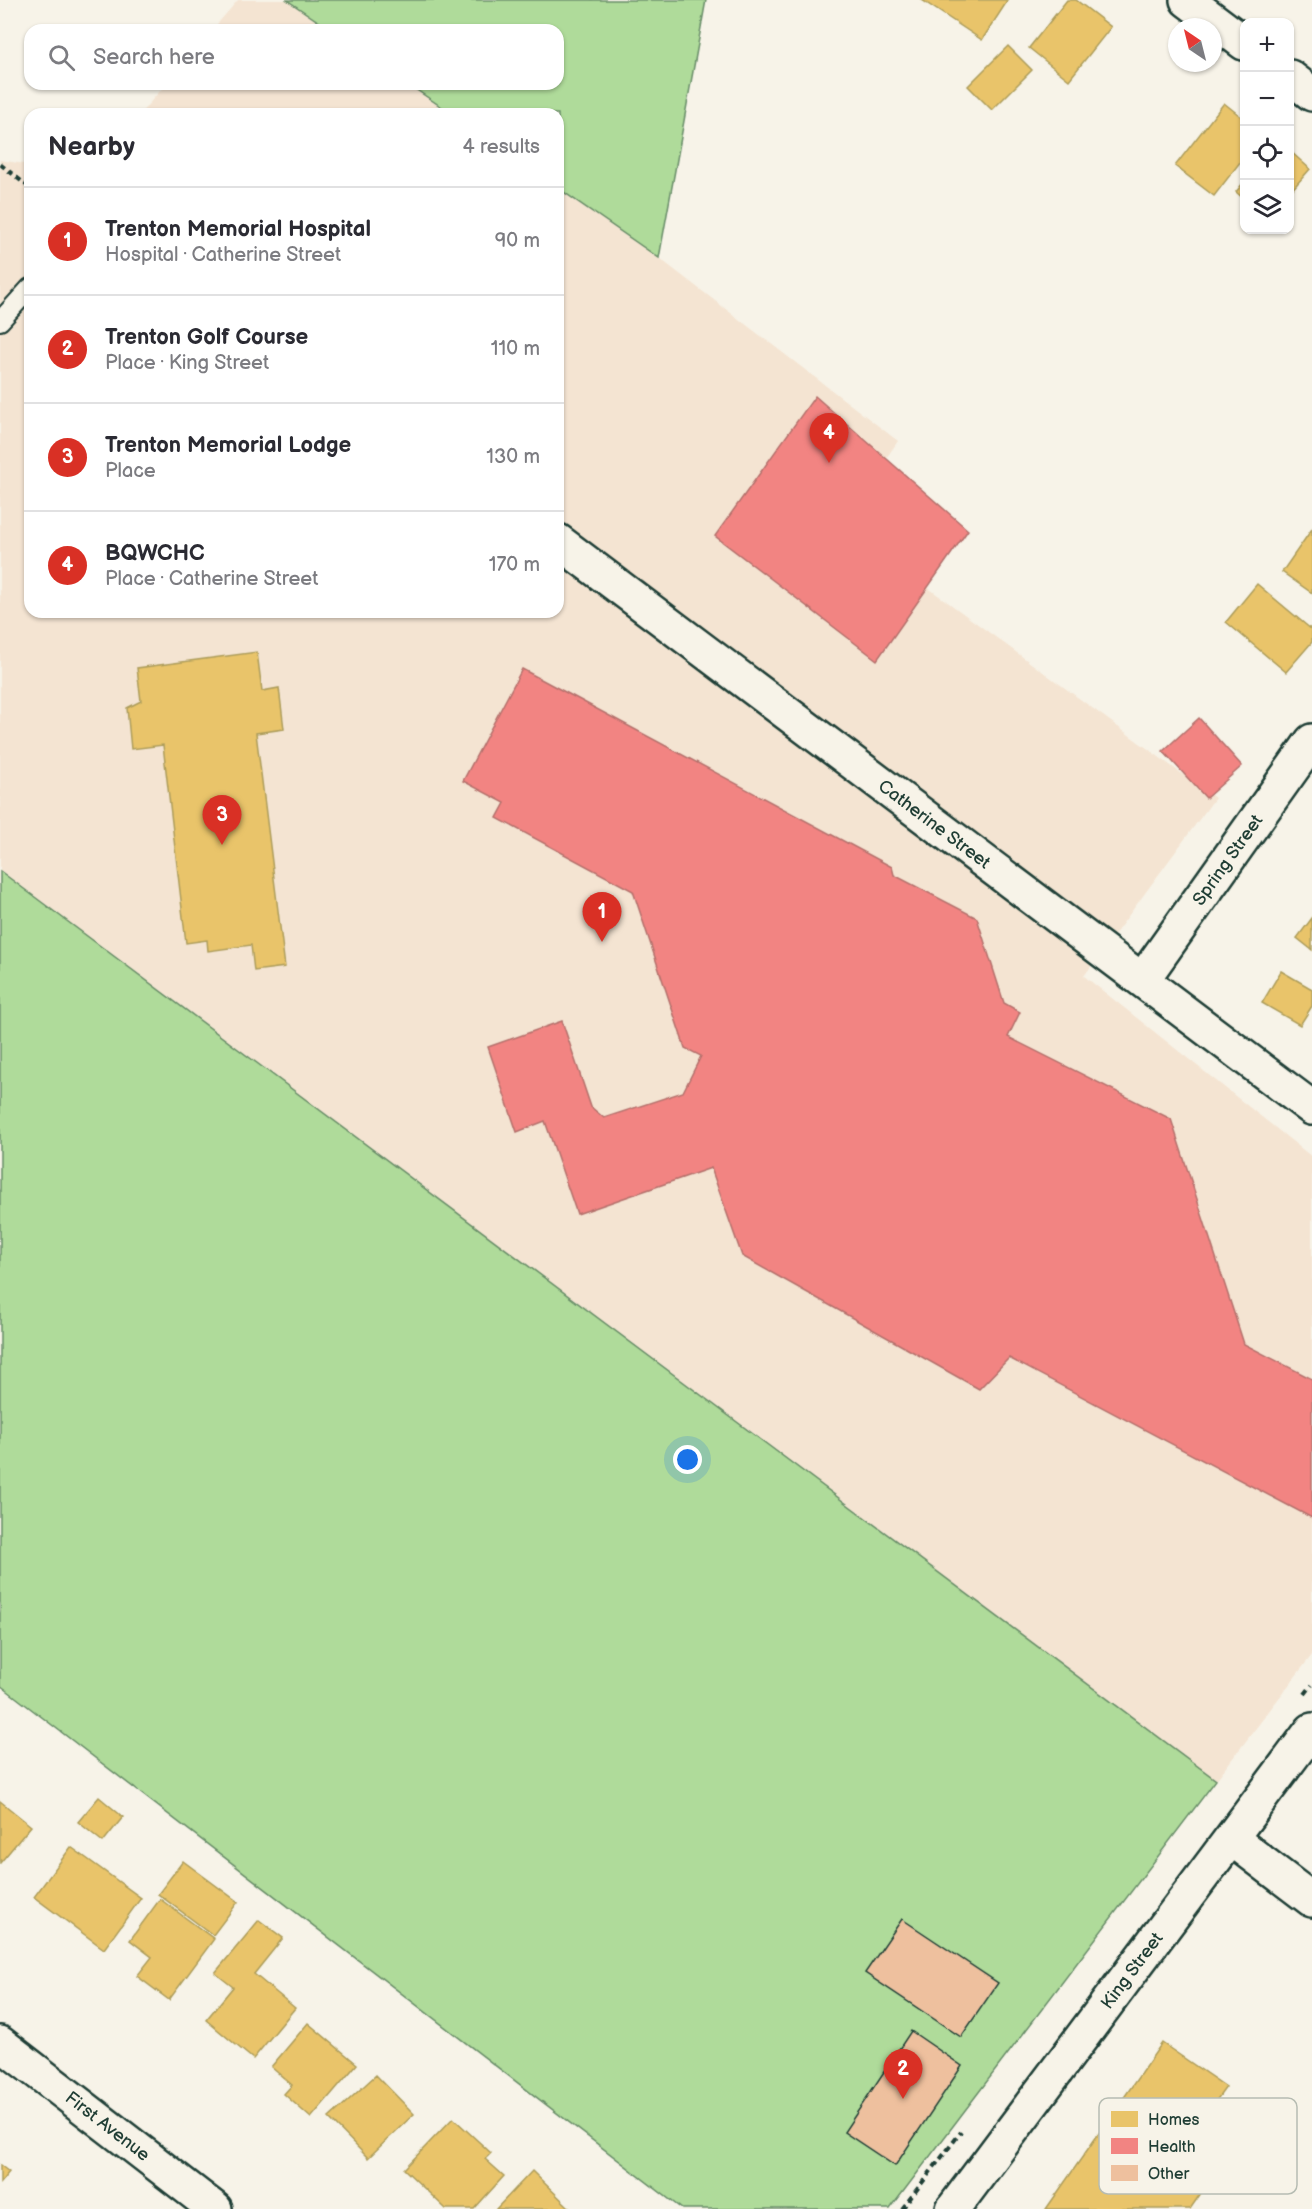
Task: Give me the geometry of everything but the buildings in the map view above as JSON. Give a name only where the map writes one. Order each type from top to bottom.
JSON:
[{"type":"street","points":[[1186,0],[1240,39]]},
{"type":"street","points":[[1294,80],[1312,94]]},
{"type":"street","name":"Catherine Street","points":[[564,545],[1312,1108]]},
{"type":"street","name":"Spring Street","points":[[1143,979],[1312,741]]},
{"type":"street","name":"King Street","points":[[953,2209],[1312,1730]]},
{"type":"street","points":[[1232,1839],[1312,1900]]},
{"type":"street","name":"First Avenue","points":[[0,2043],[215,2209]]},
{"type":"lane","points":[[0,321],[24,295]]},
{"type":"path","points":[[0,164],[24,183]]},
{"type":"shaded area","points":[[238,0],[287,0],[322,24],[217,24]]},
{"type":"shaded area","points":[[161,90],[417,90],[443,108],[145,108]]},
{"type":"shaded area","points":[[0,160],[24,164],[24,618],[564,618],[564,192],[659,258],[898,441],[841,524],[1215,798],[1084,976],[1312,1157],[1312,1655],[1216,1780],[0,871]]},
{"type":"green space","points":[[287,0],[706,0],[659,258],[564,192],[564,108],[443,108],[417,90],[564,90],[564,24],[322,24]]},
{"type":"green space","points":[[0,871],[1216,1780],[890,2209],[682,2209],[0,1685]]},
{"type":"place","name":"BQWCHC","points":[[829,463]]},
{"type":"place","name":"Trenton Memorial Lodge","points":[[222,845]]},
{"type":"place","name":"Trenton Memorial Hospital","points":[[602,942]]},
{"type":"place","name":"Trenton Golf Course","points":[[903,2099]]}]
